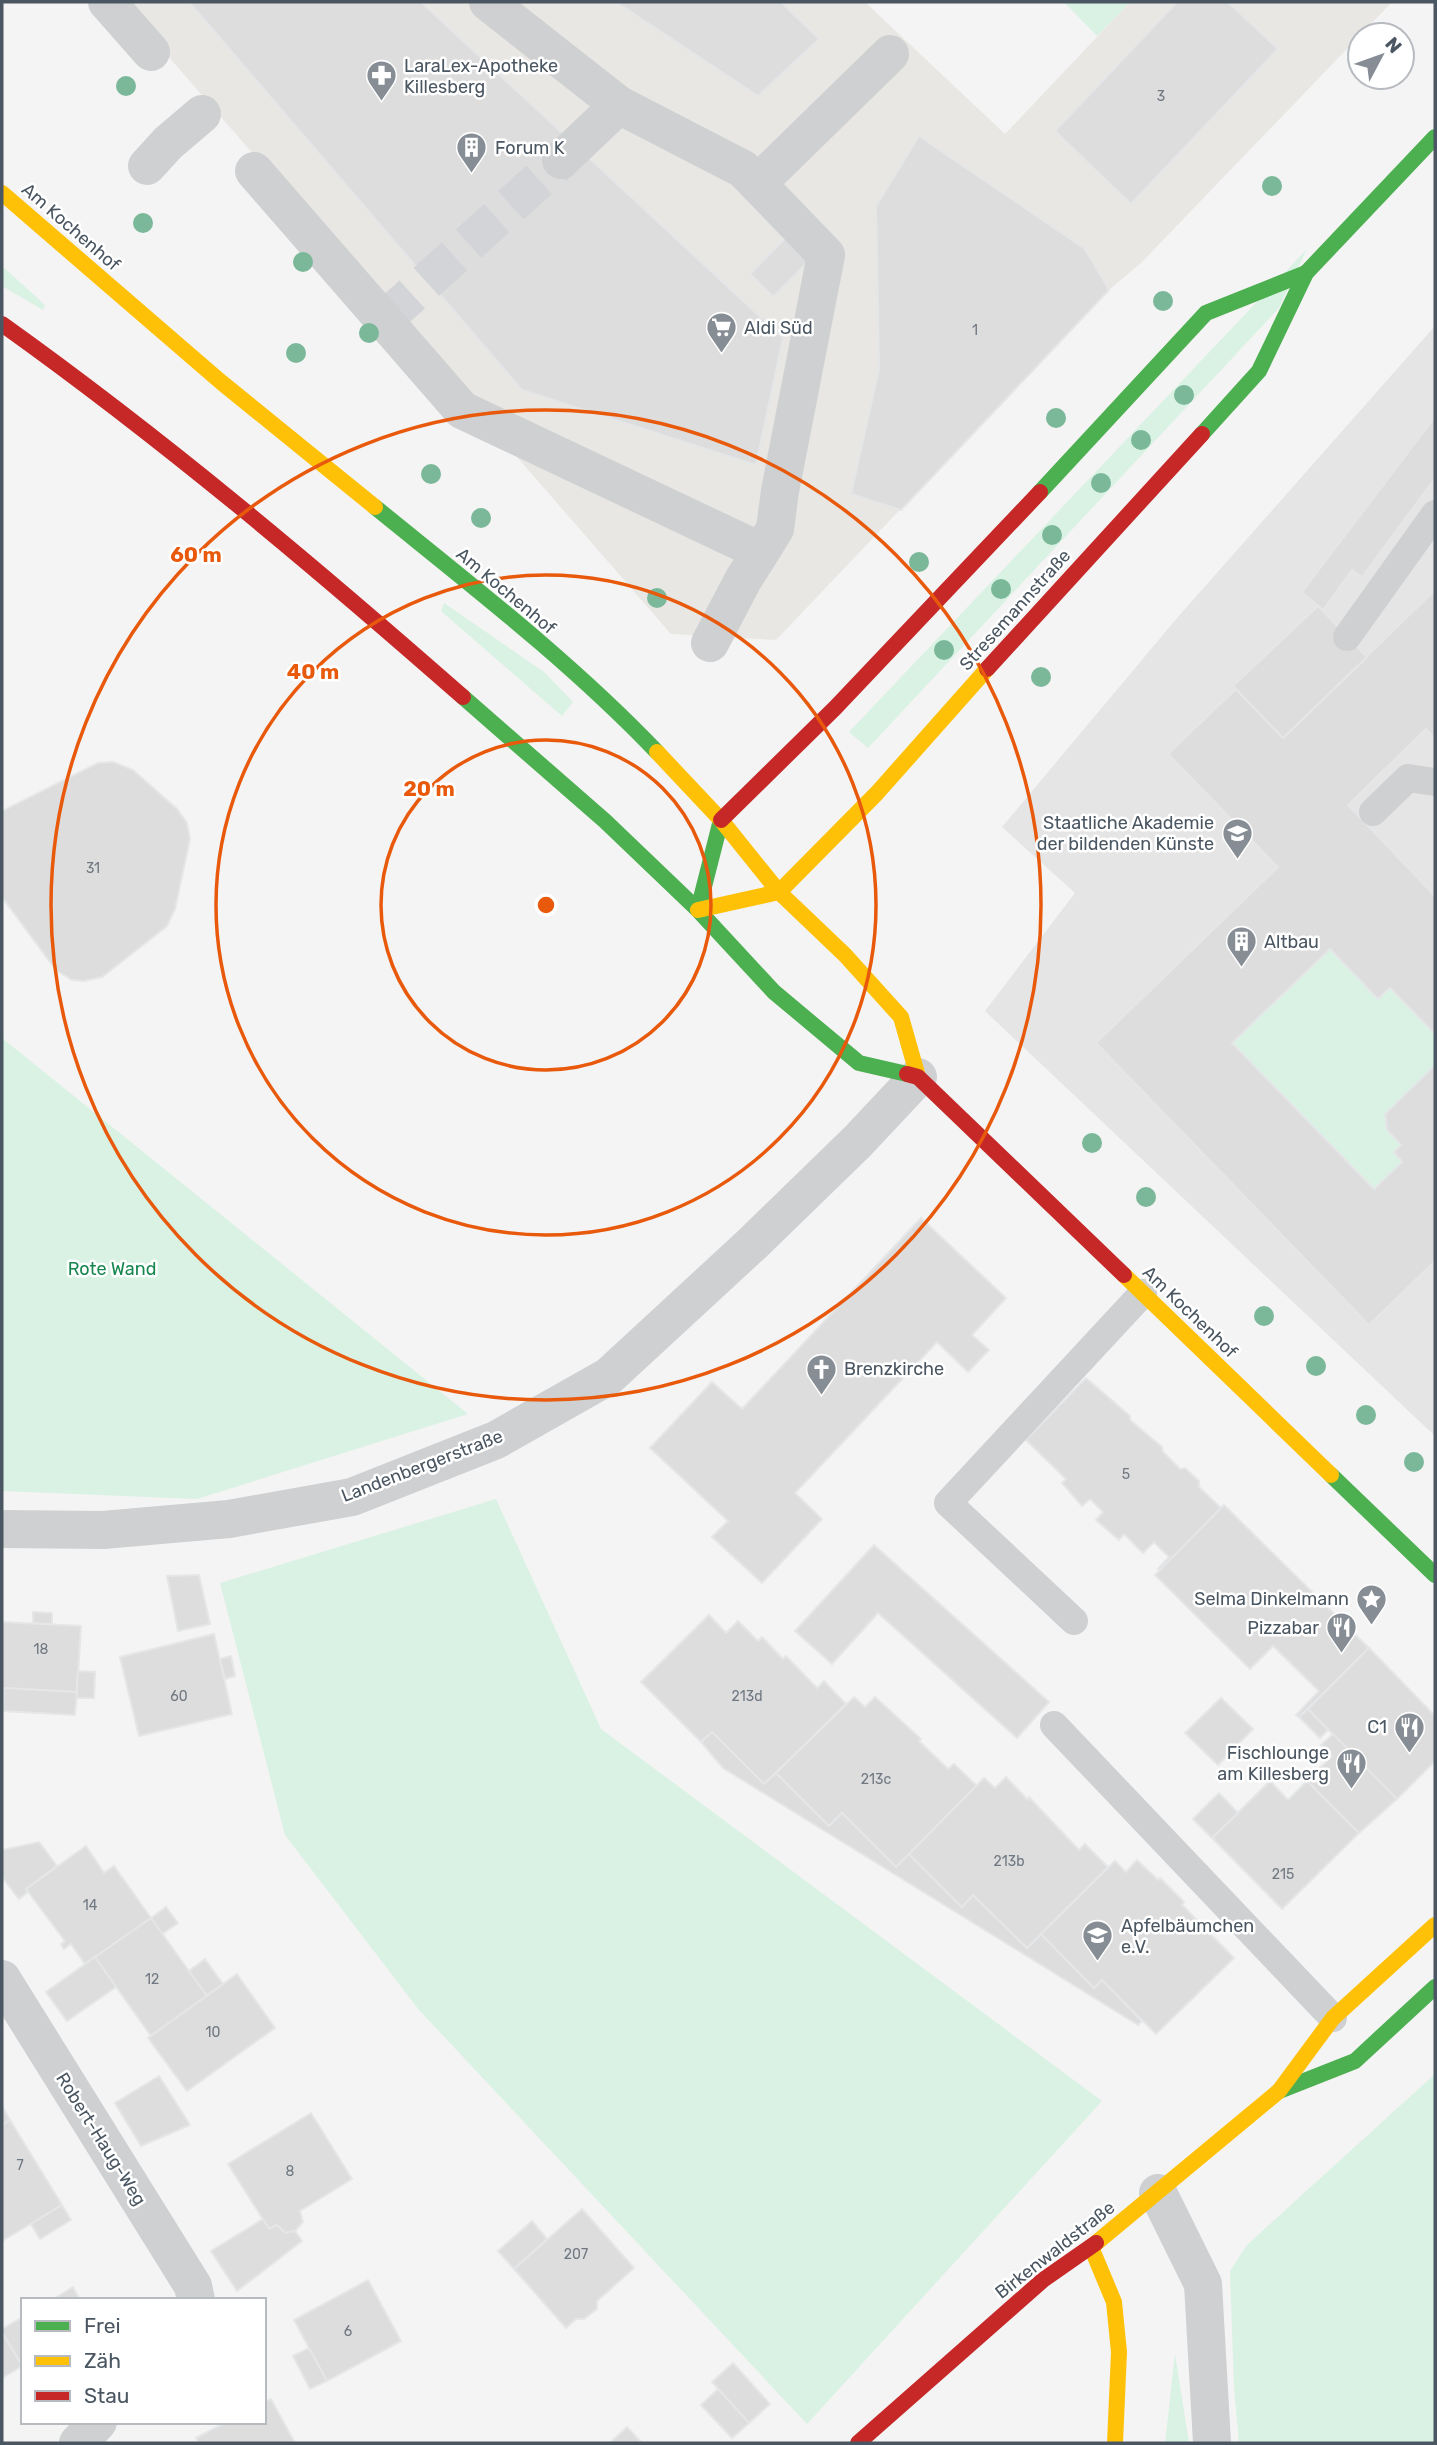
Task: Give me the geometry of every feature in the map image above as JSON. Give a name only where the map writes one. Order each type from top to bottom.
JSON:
[{"type":"main road","name":"Stresemannstraße","points":[[779,892],[877,793],[1259,371],[1306,273],[1435,136]]},
{"type":"main road","name":"Am Kochenhof","points":[[2,193],[221,382],[537,641],[631,725],[721,820],[779,892],[845,956],[901,1017],[918,1077],[1435,1575]]},
{"type":"main road","points":[[2,206],[32,219]]},
{"type":"main road","name":"Stresemannstraße","points":[[721,820],[960,579],[1206,313],[1306,273]]},
{"type":"main road","points":[[2,324],[86,384],[323,574],[605,821],[698,910],[774,992],[859,1063],[918,1077]]},
{"type":"main road","points":[[698,910],[721,820]]},
{"type":"main road","points":[[698,910],[779,892]]},
{"type":"main road","name":"Birkenwaldstraße","points":[[858,2443],[1043,2280],[1091,2247],[1279,2091],[1333,2018],[1435,1925]]},
{"type":"main road","name":"Birkenwaldstraße","points":[[1279,2091],[1355,2062],[1435,1987]]},
{"type":"main road","points":[[1091,2247],[1114,2302],[1119,2352],[1115,2443]]},
{"type":"street","points":[[107,2],[151,52]]},
{"type":"street","points":[[488,2],[620,105],[743,169],[826,255],[775,529],[710,643]]},
{"type":"street","points":[[758,183],[890,54]]},
{"type":"street","points":[[561,160],[620,105]]},
{"type":"street","points":[[147,166],[169,142],[202,114]]},
{"type":"street","points":[[254,171],[462,410],[761,551]]},
{"type":"street","name":"Landenbergerstraße","points":[[2,1529],[103,1530],[229,1519],[352,1497],[496,1440],[608,1376],[752,1244],[858,1141],[918,1077]]},
{"type":"street","name":"Robert-Haug-Weg","points":[[2,1979],[193,2286],[196,2298]]},
{"type":"street","points":[[1158,2193],[1203,2284],[1212,2443]]},
{"type":"street","points":[[78,2443],[97,2424]]},
{"type":"lane","points":[[2,184],[32,219]]},
{"type":"lane","points":[[1347,637],[1435,514]]},
{"type":"lane","points":[[1373,813],[1408,778],[1435,782]]},
{"type":"lane","points":[[1074,1620],[948,1503],[1143,1293]]},
{"type":"lane","points":[[1054,1725],[1333,2018]]},
{"type":"shaded area","points":[[121,2],[865,2],[1005,134],[1130,2],[1392,2],[1374,21],[1346,21],[1346,50],[1142,262],[1109,290],[776,640],[671,634]]},
{"type":"shaded area","name":"Staatliche Akademie der bildenden Künste","points":[[1435,326],[1435,1436],[985,1011],[1075,893],[1002,827],[1177,618]]},
{"type":"green space","points":[[1064,2],[1130,2],[1097,36]]},
{"type":"green space","points":[[1307,249],[1279,308],[868,748],[849,732]]},
{"type":"green space","points":[[2,266],[45,305],[43,310],[2,286]]},
{"type":"green space","points":[[444,603],[544,672],[573,702],[562,716],[441,611]]},
{"type":"green space","points":[[1330,949],[1377,999],[1390,988],[1435,1034],[1435,1065],[1385,1115],[1387,1130],[1401,1145],[1394,1152],[1402,1162],[1374,1189],[1232,1043]]},
{"type":"green space","name":"Rote Wand","points":[[2,1038],[468,1414],[197,1499],[2,1491]]},
{"type":"green space","points":[[496,1499],[601,1729],[1102,2101],[807,2424],[419,2010],[285,1835],[220,1583]]},
{"type":"green space","points":[[1435,2074],[1435,2443],[1239,2443],[1230,2271],[1247,2245]]},
{"type":"green space","points":[[1175,2354],[1189,2443],[1165,2443]]},
{"type":"building","name":"Forum K","points":[[189,2],[421,2],[783,338],[756,465],[522,390]],"holes":[[[514,210],[553,247],[524,271],[488,237]]]},
{"type":"building","name":"Forum K","points":[[189,2],[421,2],[783,338],[756,465],[522,390]]},
{"type":"building","points":[[616,2],[781,2],[819,39],[758,96]]},
{"type":"building","points":[[616,2],[781,2],[819,39],[758,96]]},
{"type":"building","points":[[1177,2],[1228,2],[1278,49],[1131,204],[1055,131]]},
{"type":"building","points":[[919,136],[1085,249],[1109,290],[901,510],[851,494],[879,369],[876,206]]},
{"type":"building","points":[[791,232],[815,255],[773,297],[750,274]]},
{"type":"building","points":[[1435,417],[1435,478],[1362,577],[1352,570],[1323,610],[1302,592]]},
{"type":"building","name":"Altbau","points":[[1435,590],[1435,739],[1426,729],[1348,805],[1435,896],[1435,1034],[1390,988],[1378,999],[1330,949],[1232,1043],[1374,1189],[1402,1162],[1394,1152],[1401,1145],[1387,1130],[1385,1114],[1435,1065],[1435,1261],[1369,1325],[1096,1043],[1278,867],[1168,754],[1236,689],[1283,738]]},
{"type":"building","points":[[1318,606],[1367,657],[1283,738],[1233,686]]},
{"type":"building","points":[[113,762],[133,770],[177,809],[187,823],[190,839],[175,909],[167,926],[102,977],[84,981],[72,980],[56,970],[2,897],[2,811],[98,763]]},
{"type":"building","name":"Brenzkirche","points":[[921,1218],[1006,1298],[972,1335],[989,1350],[968,1372],[937,1342],[795,1493],[822,1519],[762,1583],[712,1537],[728,1521],[650,1448],[712,1382],[742,1409]]},
{"type":"building","points":[[1086,1378],[1130,1416],[1130,1420],[1162,1447],[1163,1452],[1180,1469],[1185,1468],[1199,1481],[1199,1487],[1221,1508],[1160,1571],[1158,1569],[1169,1557],[1154,1542],[1143,1553],[1124,1534],[1119,1540],[1096,1520],[1103,1512],[1090,1499],[1082,1506],[1062,1483],[1066,1479],[1026,1440]]},
{"type":"building","points":[[1224,1505],[1369,1648],[1299,1717],[1296,1715],[1319,1691],[1273,1646],[1250,1669],[1155,1575]]},
{"type":"building","points":[[874,1545],[1049,1702],[1017,1738],[878,1613],[832,1664],[795,1631]]},
{"type":"building","points":[[199,1575],[210,1624],[178,1631],[167,1576]]},
{"type":"building","points":[[33,1612],[52,1613],[52,1624],[33,1623]]},
{"type":"building","points":[[709,1615],[726,1633],[738,1621],[758,1641],[762,1637],[783,1659],[786,1656],[817,1688],[824,1681],[846,1704],[764,1784],[712,1732],[701,1742],[641,1682]]},
{"type":"building","points":[[2,1622],[81,1626],[77,1692],[2,1688]]},
{"type":"building","points":[[214,1634],[232,1714],[139,1736],[120,1657]]},
{"type":"building","points":[[1369,1648],[1435,1716],[1435,1761],[1397,1799],[1308,1709]]},
{"type":"building","points":[[231,1656],[235,1676],[225,1679],[220,1659]]},
{"type":"building","points":[[78,1671],[95,1672],[94,1698],[76,1698]]},
{"type":"building","points":[[4,1688],[77,1692],[75,1715],[3,1711]]},
{"type":"building","points":[[854,1697],[865,1707],[875,1697],[921,1739],[919,1741],[948,1769],[954,1764],[977,1786],[896,1867],[842,1813],[829,1826],[776,1773]]},
{"type":"building","points":[[1221,1698],[1253,1729],[1218,1765],[1185,1733]]},
{"type":"building","points":[[1308,1709],[1328,1730],[1320,1738],[1299,1717]]},
{"type":"building","points":[[712,1732],[764,1784],[776,1773],[829,1826],[842,1813],[896,1867],[909,1854],[962,1907],[973,1895],[1027,1948],[1041,1934],[1094,1988],[1102,1980],[1142,2021],[1138,2025],[723,1768],[701,1742]]},
{"type":"building","name":"Fischlounge am Killesberg","points":[[1333,1734],[1397,1799],[1359,1833],[1307,1781],[1332,1756],[1321,1745]]},
{"type":"building","points":[[1006,1777],[1028,1800],[1029,1797],[1079,1850],[1085,1844],[1108,1867],[1027,1948],[973,1895],[962,1907],[909,1854],[984,1778],[995,1788]]},
{"type":"building","points":[[1270,1781],[1288,1800],[1307,1781],[1359,1833],[1282,1909],[1212,1838]]},
{"type":"building","points":[[1219,1793],[1238,1813],[1212,1838],[1193,1819]]},
{"type":"building","points":[[39,1842],[57,1866],[26,1889],[29,1891],[19,1899],[2,1877],[2,1850]]},
{"type":"building","points":[[86,1846],[104,1873],[114,1866],[151,1918],[85,1964],[71,1944],[64,1949],[61,1944],[65,1941],[26,1889]]},
{"type":"building","points":[[1137,1860],[1184,1902],[1182,1905],[1234,1958],[1156,2034],[1102,1980],[1094,1988],[1041,1934],[1115,1861],[1126,1872]]},
{"type":"building","points":[[166,1907],[178,1923],[162,1934],[151,1918]]},
{"type":"building","points":[[151,1918],[207,1996],[151,2036],[95,1957]]},
{"type":"building","points":[[95,1957],[116,1987],[67,2021],[46,1992]]},
{"type":"building","points":[[205,1959],[223,1984],[207,1996],[189,1971]]},
{"type":"building","points":[[237,1974],[275,2028],[187,2091],[148,2038]]},
{"type":"building","points":[[159,2076],[190,2125],[141,2146],[115,2103]]},
{"type":"building","points":[[2,2106],[10,2120],[2,2125]]},
{"type":"building","points":[[311,2113],[352,2179],[300,2211],[303,2222],[295,2231],[285,2233],[277,2225],[269,2229],[228,2164]]},
{"type":"building","points":[[10,2120],[62,2205],[2,2241],[2,2125]]},
{"type":"building","points":[[62,2205],[71,2220],[40,2239],[31,2224]]},
{"type":"building","points":[[582,2209],[634,2268],[597,2301],[597,2309],[584,2319],[576,2319],[566,2328],[514,2269]]},
{"type":"building","points":[[263,2219],[269,2229],[277,2225],[285,2233],[295,2231],[302,2241],[237,2291],[211,2251]]},
{"type":"building","points":[[532,2221],[547,2239],[514,2269],[498,2251]]},
{"type":"building","points":[[368,2280],[401,2341],[327,2381],[294,2320]]},
{"type":"building","points":[[73,2287],[79,2298],[55,2298]]},
{"type":"building","points":[[21,2318],[21,2364],[2,2332],[2,2329]]},
{"type":"building","points":[[2,2335],[21,2367],[2,2378]]},
{"type":"building","points":[[309,2348],[327,2381],[310,2389],[293,2356]]},
{"type":"building","points":[[733,2363],[770,2404],[749,2423],[712,2382]]},
{"type":"building","points":[[718,2389],[749,2423],[732,2438],[701,2405]]},
{"type":"building","points":[[271,2399],[295,2443],[199,2443],[196,2438],[222,2424],[266,2424],[266,2401]]},
{"type":"building","points":[[627,2427],[642,2443],[610,2443]]},
{"type":"tunnel","points":[[384,320],[561,160]]},
{"type":"traffic: fast","points":[[1202,434],[1259,371],[1306,273],[1435,137]]},
{"type":"traffic: fast","points":[[1040,492],[1206,313],[1306,273]]},
{"type":"traffic: fast","points":[[375,507],[555,655],[657,752]]},
{"type":"traffic: fast","points":[[463,697],[605,821],[698,910],[774,992],[859,1063],[907,1074]]},
{"type":"traffic: fast","points":[[698,910],[721,820]]},
{"type":"traffic: fast","points":[[1331,1475],[1435,1575]]},
{"type":"traffic: fast","points":[[1279,2091],[1355,2061],[1435,1987]]},
{"type":"traffic: slow","points":[[2,193],[221,382],[375,507]]},
{"type":"traffic: slow","points":[[698,910],[779,892],[877,793],[987,669]]},
{"type":"traffic: slow","points":[[657,752],[721,820],[779,892],[845,955],[901,1017],[918,1077]]},
{"type":"traffic: slow","points":[[1124,1275],[1331,1475]]},
{"type":"traffic: slow","points":[[1096,2243],[1279,2091],[1333,2018],[1435,1925]]},
{"type":"traffic: slow","points":[[1091,2247],[1114,2302],[1119,2352],[1115,2443]]},
{"type":"traffic: jam","points":[[2,324],[180,458],[463,697]]},
{"type":"traffic: jam","points":[[987,669],[1202,434]]},
{"type":"traffic: jam","points":[[721,820],[835,708],[1040,492]]},
{"type":"traffic: jam","points":[[907,1074],[918,1077],[1124,1275]]},
{"type":"traffic: jam","points":[[858,2443],[1043,2280],[1096,2243]]},
{"type":"place","name":"LaraLex-Apotheke Killesberg","points":[[381,103]]},
{"type":"place","name":"Forum K","points":[[472,175]]},
{"type":"place","name":"Aldi Süd","points":[[721,355]]},
{"type":"place","name":"Staatliche Akademie der bildenden Künste","points":[[1237,860]]},
{"type":"place","name":"Altbau","points":[[1241,969]]},
{"type":"place","name":"Brenzkirche","points":[[821,1396]]},
{"type":"place","name":"Selma Dinkelmann","points":[[1372,1626]]},
{"type":"place","name":"Pizzabar","points":[[1342,1655]]},
{"type":"place","name":"C1","points":[[1410,1754]]},
{"type":"place","name":"Fischlounge am Killesberg","points":[[1352,1790]]},
{"type":"place","name":"Apfelbäumchen e.V.","points":[[1098,1963]]}]
